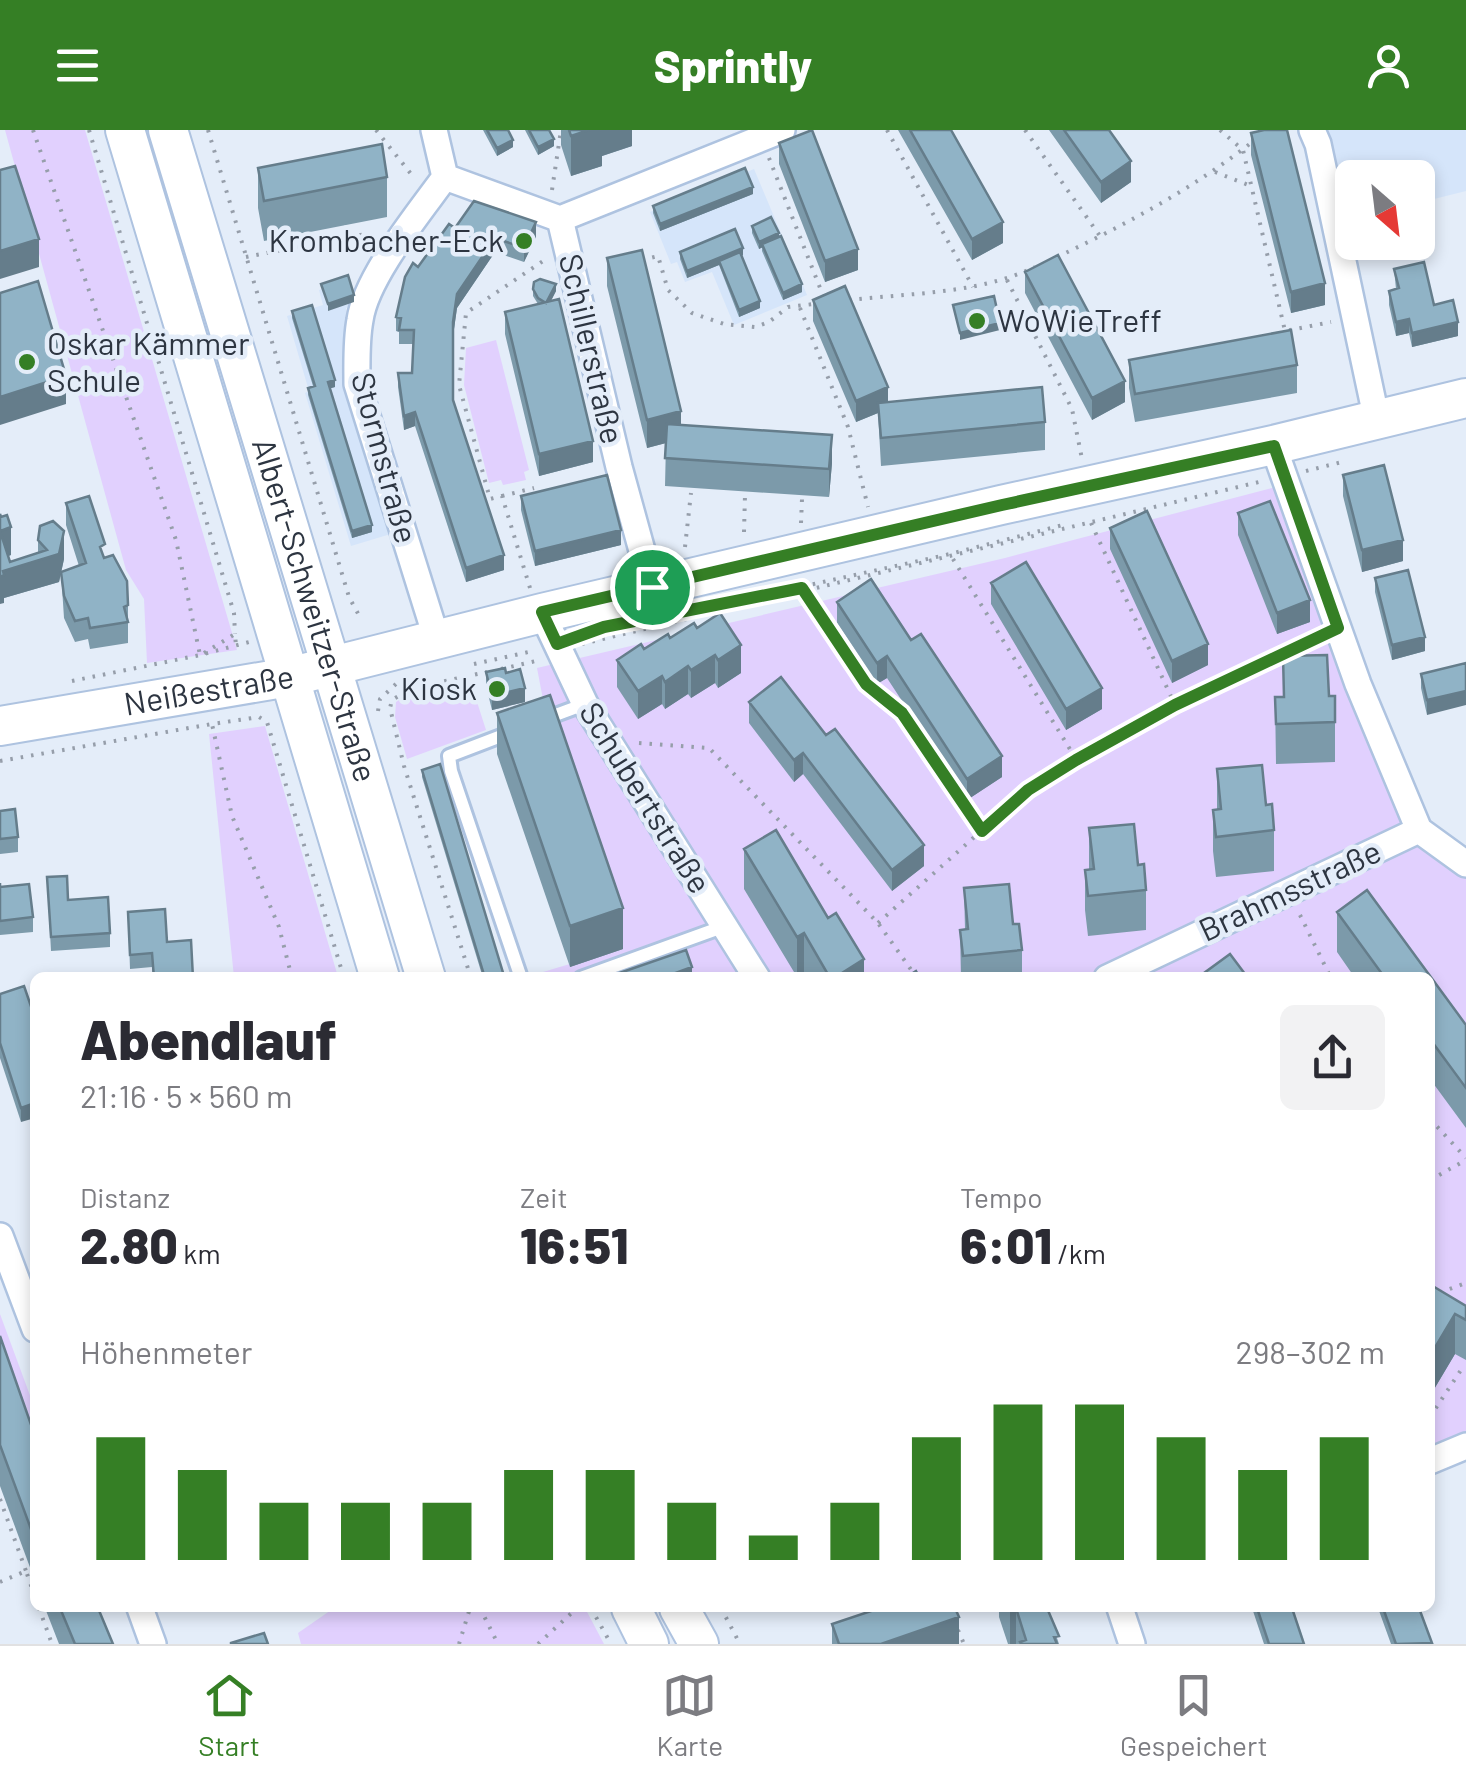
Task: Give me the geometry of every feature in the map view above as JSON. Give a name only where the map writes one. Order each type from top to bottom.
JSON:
[{"type":"street","name":"Albert-Schweitzer-Straße","points":[[125,130],[378,972]]},
{"type":"street","name":"Albert-Schweitzer-Straße","points":[[168,130],[424,972]]},
{"type":"street","points":[[434,130],[438,188]]},
{"type":"street","points":[[1312,130],[1377,421]]},
{"type":"street","points":[[554,216],[772,135]]},
{"type":"street","name":"Schillerstraße","points":[[438,188],[554,216],[566,245],[652,587]]},
{"type":"street","name":"Stormstraße","points":[[437,640],[358,384],[360,316],[382,268],[438,188]]},
{"type":"street","name":"Neißestraße","points":[[0,726],[331,668],[437,640],[537,602],[652,587],[1002,505],[1280,465],[1377,421],[1466,398]]},
{"type":"street","points":[[1280,465],[1358,684],[1419,830],[1466,864]]},
{"type":"street","name":"Schubertstraße","points":[[537,602],[585,704],[753,972]]},
{"type":"street","name":"Brahmsstraße","points":[[1121,972],[1419,830]]},
{"type":"street","points":[[0,1236],[30,1316]]},
{"type":"street","points":[[1435,1459],[1466,1446]]},
{"type":"street","points":[[141,1612],[153,1644]]},
{"type":"street","points":[[633,1612],[649,1644]]},
{"type":"street","points":[[1121,1612],[1132,1644]]},
{"type":"lane","points":[[534,723],[585,704]]},
{"type":"lane","points":[[517,730],[449,756],[518,972]]},
{"type":"lane","points":[[598,972],[725,926]]},
{"type":"path","points":[[33,130],[176,540],[200,655]]},
{"type":"path","points":[[73,681],[236,646],[234,613],[88,130]]},
{"type":"path","points":[[208,130],[344,580],[361,619]]},
{"type":"path","points":[[376,130],[438,188]]},
{"type":"path","points":[[554,216],[561,130]]},
{"type":"path","points":[[887,130],[972,286]]},
{"type":"path","points":[[1025,130],[1100,236]]},
{"type":"path","points":[[1220,130],[1243,150],[1285,331],[1355,316]]},
{"type":"path","points":[[641,260],[658,256],[668,290],[692,313],[724,324],[755,327],[788,307],[826,302],[772,135]]},
{"type":"path","points":[[1053,258],[1214,172],[1255,140]]},
{"type":"path","points":[[1214,172],[1251,186]]},
{"type":"path","points":[[246,257],[366,234],[396,247]]},
{"type":"path","points":[[534,488],[490,500],[459,385],[466,313],[566,245]]},
{"type":"path","points":[[844,300],[972,286],[1006,280],[1038,266]]},
{"type":"path","points":[[1006,280],[1072,409],[1083,462]]},
{"type":"path","points":[[800,306],[848,427],[870,512]]},
{"type":"path","points":[[561,653],[596,638],[1090,520],[1280,465]]},
{"type":"path","points":[[684,556],[690,493]]},
{"type":"path","points":[[743,542],[745,495]]},
{"type":"path","points":[[502,496],[537,602]]},
{"type":"path","points":[[801,528],[802,500]]},
{"type":"path","points":[[1090,520],[1175,705]]},
{"type":"path","points":[[951,555],[1076,760]]},
{"type":"path","points":[[694,609],[804,590]]},
{"type":"path","points":[[804,590],[866,684],[902,713],[982,831]]},
{"type":"path","points":[[878,923],[1028,790],[1175,705],[1338,628]]},
{"type":"path","points":[[200,655],[235,634]]},
{"type":"path","points":[[378,718],[380,699],[390,687]]},
{"type":"path","points":[[0,761],[259,717],[267,722],[342,972]]},
{"type":"path","points":[[212,724],[232,816],[279,927],[290,972]]},
{"type":"path","points":[[642,743],[709,748],[878,923],[913,972]]},
{"type":"path","points":[[1290,892],[1328,972]]},
{"type":"path","points":[[1435,1125],[1466,1159],[1435,1177]]},
{"type":"path","points":[[1435,1294],[1466,1283]]},
{"type":"path","points":[[1435,1409],[1461,1370],[1466,1373]]},
{"type":"path","points":[[0,1499],[30,1578]]},
{"type":"path","points":[[0,1582],[28,1570]]},
{"type":"path","points":[[40,1612],[52,1644]]},
{"type":"path","points":[[459,1644],[469,1612]]},
{"type":"path","points":[[482,1612],[498,1644]]},
{"type":"path","points":[[538,1644],[573,1612]]},
{"type":"path","points":[[593,1612],[610,1644]]},
{"type":"path","points":[[724,1612],[740,1644]]},
{"type":"path","points":[[953,1620],[964,1644]]},
{"type":"shaded area","points":[[5,130],[85,130],[237,650],[147,663],[144,599],[126,570]]},
{"type":"shaded area","points":[[1325,130],[1466,130],[1466,191],[1435,199],[1435,160],[1336,160]]},
{"type":"shaded area","points":[[754,169],[807,295],[734,325],[712,272],[685,282],[677,262],[671,264],[650,212]]},
{"type":"shaded area","points":[[348,280],[356,305],[346,308],[346,348],[394,533],[351,546],[305,393],[309,391],[287,316],[323,305],[319,290]]},
{"type":"shaded area","points":[[496,340],[529,470],[524,472],[526,480],[503,485],[501,480],[489,483],[464,385],[466,348]]},
{"type":"shaded area","points":[[1287,484],[1419,830],[1466,865],[1466,1446],[1435,1459],[1435,972],[543,972],[623,948],[550,736],[537,668],[1005,558]]},
{"type":"shaded area","points":[[470,680],[486,730],[407,759],[395,717],[396,702],[414,691]]},
{"type":"shaded area","points":[[265,726],[337,972],[233,972],[209,734]]},
{"type":"shaded area","points":[[0,1314],[30,1395],[30,1462],[0,1377]]},
{"type":"shaded area","points":[[328,1612],[587,1612],[604,1644],[301,1644],[298,1633]]},
{"type":"building","points":[[487,130],[508,130],[513,140],[497,148]]},
{"type":"building","points":[[529,130],[549,130],[554,139],[538,147]]},
{"type":"building","points":[[812,130],[858,249],[825,261],[779,143]]},
{"type":"building","points":[[910,130],[951,130],[1003,222],[972,239]]},
{"type":"building","points":[[1064,130],[1109,130],[1131,161],[1101,182]]},
{"type":"building","points":[[1287,130],[1325,283],[1291,292],[1251,133]]},
{"type":"building","points":[[382,144],[387,177],[264,201],[258,168]]},
{"type":"building","points":[[15,166],[39,239],[0,251],[0,170]]},
{"type":"building","points":[[745,168],[753,187],[660,224],[653,206]]},
{"type":"building","points":[[474,201],[536,222],[524,248],[495,238],[457,294],[453,400],[504,555],[466,568],[415,412],[404,416],[398,373],[412,373],[414,330],[399,330],[401,318],[396,317],[405,277],[413,263],[418,267],[449,224],[455,228]]},
{"type":"building","points":[[771,217],[779,233],[759,242],[752,226]]},
{"type":"building","points":[[735,229],[743,248],[687,271],[680,252]]},
{"type":"building","points":[[781,236],[802,284],[783,293],[762,244]]},
{"type":"building","points":[[642,250],[681,411],[647,420],[607,258]]},
{"type":"building","points":[[740,252],[760,301],[739,310],[719,261]]},
{"type":"building","points":[[1058,255],[1125,381],[1092,398],[1025,272]]},
{"type":"building","points":[[1424,262],[1434,305],[1453,300],[1458,322],[1412,333],[1409,319],[1396,322],[1389,291],[1399,288],[1394,269]]},
{"type":"building","points":[[348,275],[354,295],[328,304],[321,284]]},
{"type":"building","points":[[540,279],[556,284],[546,303],[533,289],[534,282]]},
{"type":"building","name":"Oskar Kämmer Schule","points":[[38,281],[66,376],[0,397],[0,293]]},
{"type":"building","points":[[845,286],[888,387],[856,401],[813,300]]},
{"type":"building","name":"WoWieTreff","points":[[994,296],[1000,323],[960,333],[953,305]]},
{"type":"building","points":[[559,299],[593,441],[539,454],[505,312]]},
{"type":"building","points":[[312,305],[335,380],[328,382],[372,525],[352,531],[308,388],[315,386],[292,311]]},
{"type":"building","points":[[1291,330],[1297,365],[1135,394],[1129,360]]},
{"type":"building","points":[[1042,387],[1045,422],[881,438],[878,403]]},
{"type":"building","points":[[667,424],[832,435],[829,469],[665,458]]},
{"type":"building","points":[[1384,465],[1403,540],[1362,550],[1343,475]]},
{"type":"building","points":[[607,475],[621,530],[535,551],[521,496]]},
{"type":"building","points":[[89,496],[105,544],[100,547],[104,558],[113,555],[127,581],[128,605],[124,607],[128,622],[90,628],[88,618],[75,621],[64,596],[61,572],[86,563],[66,503]]},
{"type":"building","points":[[1270,501],[1310,600],[1277,613],[1238,513]]},
{"type":"building","points":[[1147,511],[1208,644],[1172,661],[1110,528]]},
{"type":"building","points":[[0,514],[7,515],[11,527],[0,531]]},
{"type":"building","points":[[53,521],[64,531],[59,554],[3,571],[0,577],[0,531],[10,562],[47,550],[38,540],[40,526]]},
{"type":"building","points":[[1026,562],[1102,688],[1066,709],[991,583]]},
{"type":"building","points":[[1408,570],[1425,637],[1392,645],[1375,578]]},
{"type":"building","points":[[871,579],[911,640],[921,634],[1002,756],[967,779],[887,656],[877,663],[837,602]]},
{"type":"building","points":[[720,613],[741,645],[718,660],[715,655],[691,670],[688,666],[665,682],[662,676],[638,691],[617,660],[641,644],[644,649],[694,623],[697,628]]},
{"type":"building","points":[[1327,655],[1329,696],[1335,696],[1335,722],[1276,724],[1275,697],[1284,697],[1283,656]]},
{"type":"building","points":[[1466,663],[1466,691],[1427,700],[1421,674]]},
{"type":"building","points":[[505,668],[506,673],[520,669],[525,688],[492,696],[486,672]]},
{"type":"building","points":[[781,677],[826,735],[835,729],[924,845],[892,870],[803,753],[794,760],[749,702]]},
{"type":"building","points":[[550,695],[623,908],[570,926],[497,713]]},
{"type":"building","points":[[440,764],[503,972],[483,972],[422,770]]},
{"type":"building","points":[[1262,765],[1266,805],[1272,804],[1274,830],[1216,837],[1213,810],[1221,809],[1217,769]]},
{"type":"building","points":[[15,809],[18,837],[0,839],[0,811]]},
{"type":"building","points":[[1134,824],[1138,865],[1144,864],[1146,890],[1088,896],[1085,870],[1094,869],[1089,828]]},
{"type":"building","points":[[776,830],[828,918],[836,913],[864,959],[843,972],[827,972],[804,933],[797,937],[744,849]]},
{"type":"building","points":[[67,876],[68,900],[108,897],[110,933],[51,937],[47,877]]},
{"type":"building","points":[[29,884],[33,917],[0,921],[0,887]]},
{"type":"building","points":[[1009,884],[1013,924],[1019,924],[1022,950],[963,956],[960,930],[968,929],[964,888]]},
{"type":"building","points":[[1367,890],[1427,972],[1381,972],[1337,912]]},
{"type":"building","points":[[165,909],[167,942],[191,940],[193,972],[154,972],[152,953],[130,955],[128,912]]},
{"type":"building","points":[[686,950],[692,967],[678,972],[622,972]]},
{"type":"building","points":[[1230,954],[1244,972],[1205,972]]},
{"type":"building","points":[[1435,983],[1466,1025],[1466,1088],[1435,1046]]},
{"type":"building","points":[[24,986],[30,1003],[30,1105],[21,1108],[0,1043],[0,994]]},
{"type":"building","points":[[1435,1287],[1466,1306],[1466,1320],[1455,1314],[1435,1348]]},
{"type":"building","points":[[0,1336],[30,1422],[30,1526],[0,1445]]},
{"type":"building","points":[[62,1612],[100,1612],[113,1644],[75,1644]]},
{"type":"building","points":[[868,1612],[957,1612],[959,1617],[881,1644],[839,1644],[832,1624]]},
{"type":"building","points":[[1017,1612],[1049,1612],[1059,1636],[1054,1637],[1057,1644],[1021,1644],[1026,1640]]},
{"type":"building","points":[[1258,1612],[1293,1612],[1304,1644],[1269,1644]]},
{"type":"building","points":[[1384,1612],[1420,1612],[1432,1643],[1396,1644]]},
{"type":"building","points":[[264,1633],[268,1644],[231,1644],[231,1643]]},
{"type":"place","name":"Krombacher-Eck","points":[[524,241]]},
{"type":"place","name":"WoWieTreff","points":[[977,321]]},
{"type":"place","name":"Oskar Kämmer Schule","points":[[27,362]]},
{"type":"place","name":"Kiosk","points":[[497,689]]},
{"type":"route","points":[[1274,446],[1338,628],[1175,705],[1076,760],[1028,790],[982,831],[902,713],[866,684],[802,588],[604,627],[557,644],[542,612],[652,587],[1274,446]]}]
